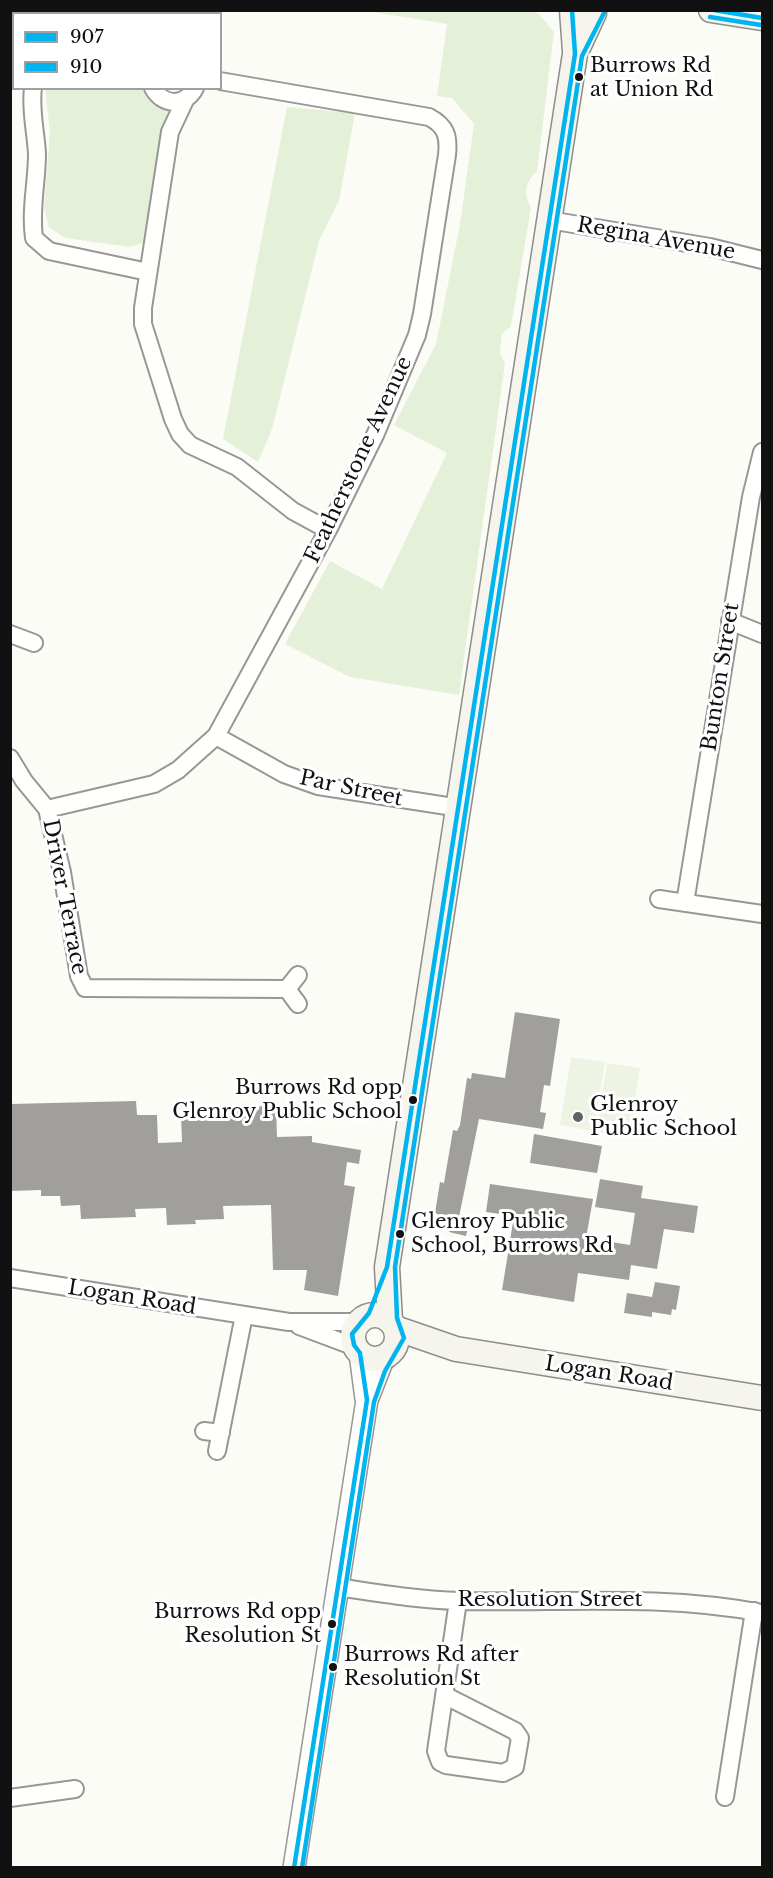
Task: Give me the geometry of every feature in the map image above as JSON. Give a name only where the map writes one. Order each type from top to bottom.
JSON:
[{"type":"main road","points":[[711,10],[762,18]]},
{"type":"main road","points":[[358,1350],[372,1359],[381,1332],[387,1267],[460,808],[575,54],[584,11]]},
{"type":"main road","name":"Logan Road","points":[[381,1332],[456,1349],[762,1398]]},
{"type":"street","name":"Featherstone Avenue","points":[[47,809],[154,784],[178,770],[216,736],[328,530],[376,433],[417,336],[448,138],[439,123],[429,117],[260,86],[223,83]]},
{"type":"street","points":[[33,90],[32,106],[37,154],[32,218],[34,238],[49,251],[148,272]]},
{"type":"street","points":[[194,92],[171,132],[148,272],[144,324],[180,434],[190,445],[237,467],[293,511],[328,530]]},
{"type":"street","points":[[157,94],[169,102],[194,92]]},
{"type":"street","points":[[157,94],[171,132]]},
{"type":"street","name":"Regina Avenue","points":[[549,220],[710,247],[762,260]]},
{"type":"street","name":"Bunton Street","points":[[685,903],[751,497],[762,452]]},
{"type":"street","points":[[730,621],[762,634]]},
{"type":"street","points":[[10,634],[34,643]]},
{"type":"street","name":"Par Street","points":[[216,736],[284,774],[318,786],[460,808]]},
{"type":"street","name":"Driver Terrace","points":[[10,758],[24,781],[47,809],[62,872],[79,976],[85,988],[287,989]]},
{"type":"street","points":[[658,899],[762,914]]},
{"type":"street","points":[[298,975],[287,989],[298,1004]]},
{"type":"street","name":"Logan Road","points":[[10,1278],[289,1322],[381,1332]]},
{"type":"street","points":[[217,1451],[243,1315]]},
{"type":"street","name":"Logan Road","points":[[289,1322],[358,1350]]},
{"type":"street","points":[[294,1868],[367,1400],[381,1332]]},
{"type":"street","points":[[358,1350],[367,1400]]},
{"type":"street","points":[[204,1431],[221,1433]]},
{"type":"street","name":"Resolution Street","points":[[337,1587],[400,1597],[458,1601],[639,1600],[702,1603],[758,1612]]},
{"type":"street","points":[[444,1695],[515,1731],[520,1738],[515,1767],[503,1773],[446,1765],[440,1762],[436,1751],[444,1695],[458,1601]]},
{"type":"street","points":[[725,1797],[758,1612]]},
{"type":"street","points":[[10,1798],[75,1789]]},
{"type":"green space","points":[[525,10],[538,13],[554,32],[537,171],[526,188],[531,208],[511,326],[502,334],[500,354],[505,363],[459,695],[350,677],[285,644],[330,561],[382,589],[447,453],[394,425],[436,344],[460,224],[474,124],[452,98],[437,96],[447,24],[366,11]]},
{"type":"green space","points":[[45,90],[158,90],[170,104],[172,117],[148,241],[131,247],[65,238],[49,227],[44,207],[50,132]]},
{"type":"green space","points":[[287,107],[355,113],[339,201],[319,241],[272,429],[258,462],[223,439]]},
{"type":"green space","points":[[571,1057],[605,1062],[594,1131],[560,1125]]},
{"type":"green space","points":[[607,1063],[640,1068],[629,1137],[596,1132]]},
{"type":"building","points":[[515,1012],[560,1019],[550,1086],[544,1085],[540,1112],[546,1113],[543,1129],[479,1119],[458,1222],[469,1223],[466,1236],[449,1232],[451,1222],[437,1220],[438,1214],[435,1213],[440,1182],[444,1183],[453,1130],[457,1131],[460,1125],[467,1078],[471,1079],[472,1073],[505,1078]]},
{"type":"building","points":[[136,1101],[137,1115],[157,1115],[158,1143],[182,1142],[181,1114],[197,1113],[197,1108],[276,1106],[277,1137],[312,1136],[312,1142],[361,1150],[359,1164],[347,1162],[344,1185],[355,1187],[338,1296],[304,1290],[307,1270],[273,1270],[271,1205],[223,1206],[224,1219],[195,1220],[196,1224],[167,1225],[166,1208],[135,1209],[136,1217],[81,1219],[80,1205],[61,1206],[60,1196],[41,1196],[41,1190],[10,1191],[10,1104]]},
{"type":"building","points":[[534,1134],[602,1146],[597,1173],[530,1163]]},
{"type":"building","points":[[600,1179],[643,1186],[641,1198],[698,1206],[694,1233],[664,1229],[657,1269],[631,1265],[629,1280],[578,1273],[574,1302],[502,1290],[514,1216],[486,1212],[490,1184],[593,1199],[586,1238],[630,1245],[635,1213],[595,1207]]},
{"type":"building","points":[[655,1282],[680,1286],[676,1310],[672,1309],[671,1315],[652,1312],[652,1317],[624,1313],[627,1293],[652,1297]]},
{"type":"transit line","name":"907","points":[[294,1868],[367,1400],[360,1353],[354,1345],[352,1334],[369,1313],[387,1267],[575,54],[572,10]]},
{"type":"transit line","name":"907","points":[[714,10],[762,18]]},
{"type":"transit line","name":"910","points":[[302,1868],[374,1402],[385,1371],[404,1338],[397,1318],[395,1267],[582,56],[604,13]]},
{"type":"transit line","name":"910","points":[[710,17],[761,25]]},
{"type":"place","name":"Burrows Rd at Union Rd","points":[[579,77]]},
{"type":"place","name":"Burrows Rd opp Glenroy Public School","points":[[413,1100]]},
{"type":"place","name":"Glenroy Public School","points":[[578,1117]]},
{"type":"place","name":"Glenroy Public School, Burrows Rd","points":[[400,1234]]},
{"type":"place","name":"Burrows Rd opp Resolution St","points":[[332,1624]]},
{"type":"place","name":"Burrows Rd after Resolution St","points":[[333,1667]]}]
